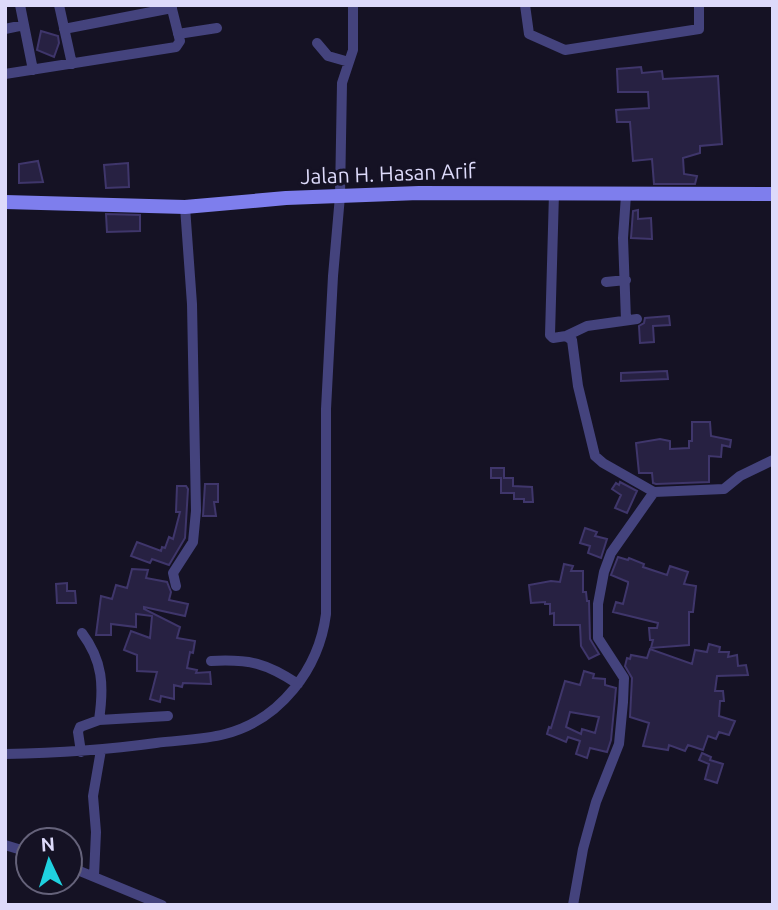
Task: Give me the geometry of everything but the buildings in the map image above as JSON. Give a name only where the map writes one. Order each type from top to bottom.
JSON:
[{"type":"main road","name":"Jalan H. Hasan Arif","points":[[5,202],[185,207],[314,197],[419,193],[773,194]]},
{"type":"street","points":[[20,5],[33,70]]},
{"type":"street","points":[[59,5],[72,64]]},
{"type":"street","points":[[5,754],[80,743],[101,750],[223,734],[237,730],[268,713],[310,667],[322,640],[326,614],[326,409],[342,83],[353,50],[353,5]]},
{"type":"street","points":[[525,5],[529,34],[565,50],[699,29],[699,5]]},
{"type":"street","points":[[5,74],[176,47],[180,41],[172,6],[64,29]]},
{"type":"street","points":[[5,29],[24,26]]},
{"type":"street","points":[[178,34],[217,28]]},
{"type":"street","points":[[317,43],[328,56],[349,62]]},
{"type":"street","points":[[554,193],[550,335],[553,338],[566,336],[587,326],[631,320],[623,238],[626,195]]},
{"type":"street","points":[[176,586],[173,573],[193,542],[195,511],[192,304],[185,207]]},
{"type":"street","points":[[606,282],[626,280]]},
{"type":"street","points":[[566,336],[572,340],[578,386],[594,454],[603,463],[654,492],[724,489],[740,476],[773,460]]},
{"type":"street","points":[[573,905],[583,849],[596,802],[619,744],[623,702],[624,678],[598,638],[598,604],[604,572],[611,553],[654,492]]},
{"type":"street","points":[[82,633],[100,664],[102,683],[99,720]]},
{"type":"street","points":[[211,661],[263,664],[296,683]]},
{"type":"street","points":[[80,743],[80,727],[99,720],[168,716]]},
{"type":"street","points":[[94,876],[96,832],[93,796],[101,750]]},
{"type":"street","points":[[84,872],[162,905]]}]
